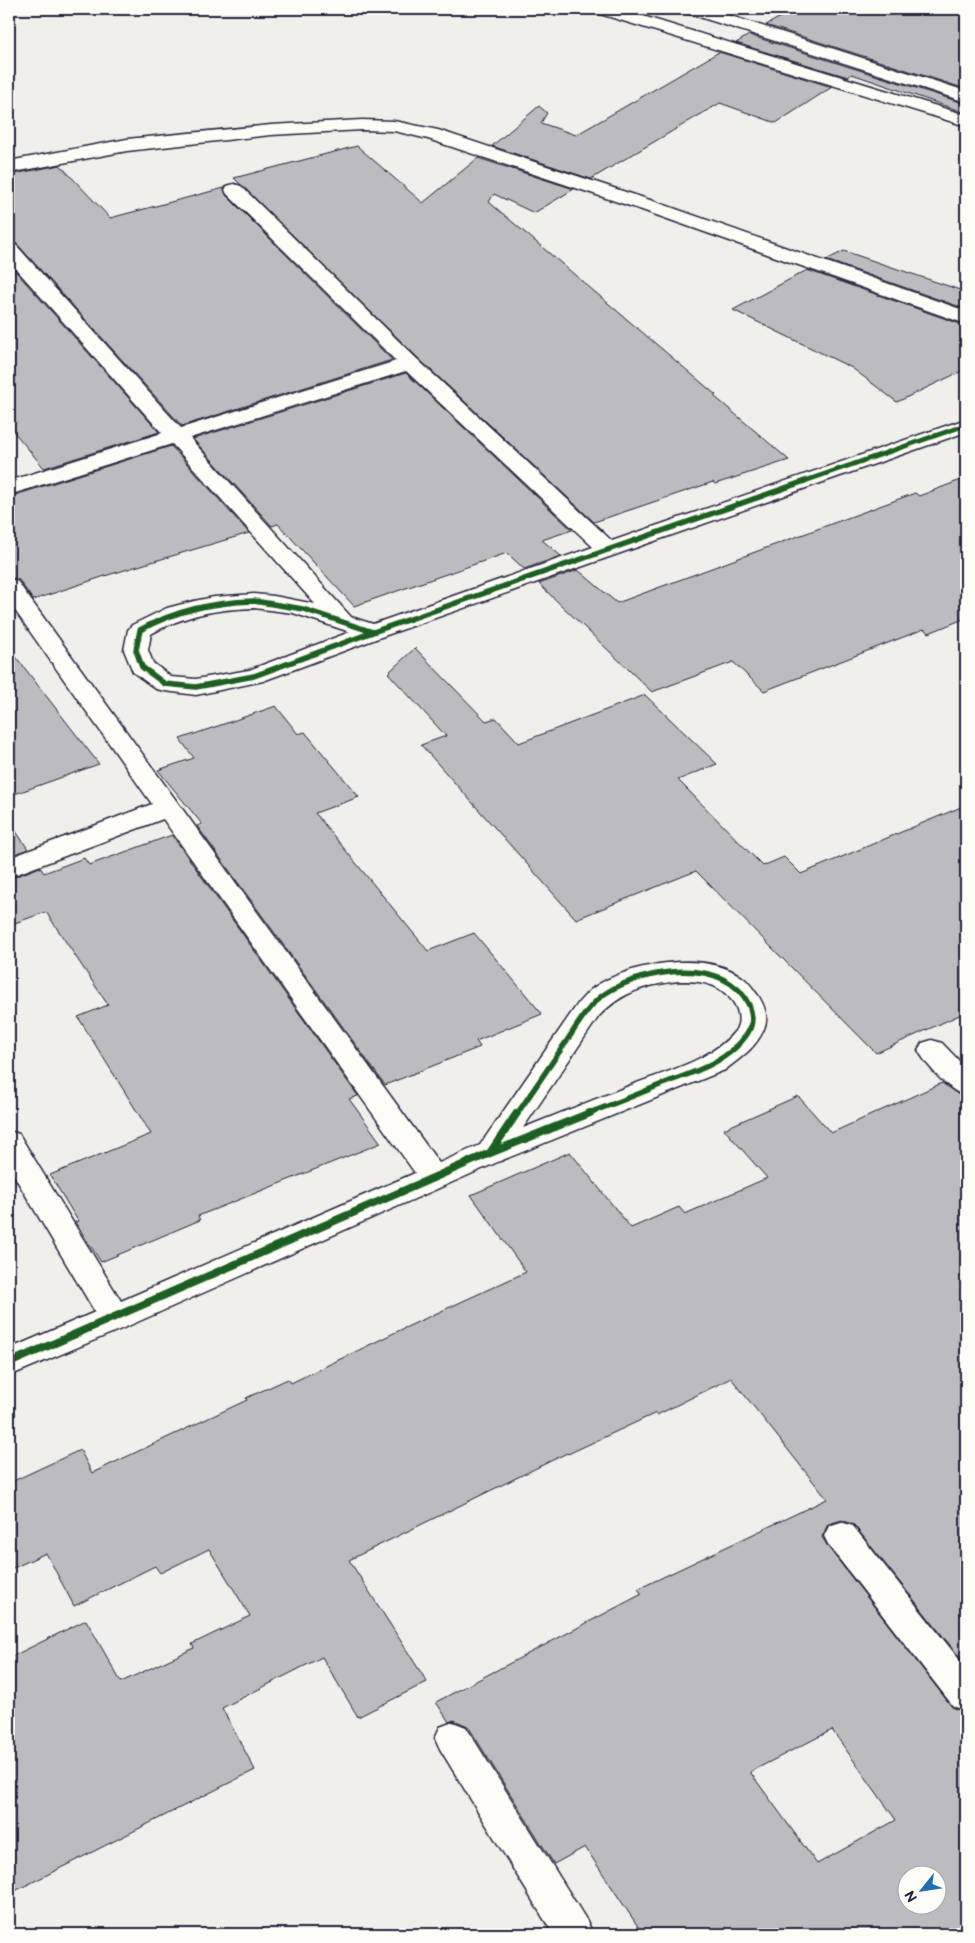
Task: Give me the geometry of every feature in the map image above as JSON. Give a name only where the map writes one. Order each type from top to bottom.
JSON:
[{"type":"street","points":[[603,9],[966,120]]},
{"type":"street","points":[[693,9],[966,97]]},
{"type":"street","points":[[9,167],[127,145],[252,132],[362,124],[394,126],[432,134],[649,206],[966,318]]},
{"type":"street","points":[[234,190],[410,363],[609,550]]},
{"type":"street","points":[[9,249],[344,623]]},
{"type":"street","points":[[9,488],[410,363]]},
{"type":"street","points":[[374,632],[293,606],[258,602],[217,603],[158,619],[140,630],[136,650],[142,666],[165,684],[196,687],[254,676],[374,632],[966,425]]},
{"type":"street","points":[[9,586],[434,1178]]},
{"type":"street","points":[[9,868],[168,808]]},
{"type":"street","points":[[9,1363],[116,1318],[490,1153],[715,1063],[739,1044],[752,1025],[751,1007],[740,989],[723,979],[694,971],[656,974],[633,980],[607,992],[589,1009],[490,1153]]},
{"type":"street","points":[[932,1050],[966,1086]]},
{"type":"street","points":[[9,1142],[116,1318]]},
{"type":"street","points":[[841,1536],[966,1695]]},
{"type":"street","points":[[453,1738],[574,1934]]},
{"type":"building","points":[[795,9],[966,9],[966,89],[766,25]]},
{"type":"building","points":[[749,35],[966,104],[966,113],[852,74],[848,77],[736,43]]},
{"type":"building","points":[[719,52],[832,87],[776,123],[720,103],[591,179],[492,146],[539,106],[547,113],[541,123],[576,135]]},
{"type":"building","points":[[357,146],[423,203],[478,158],[574,189],[534,213],[494,194],[489,202],[716,395],[714,396],[789,460],[715,484],[713,482],[594,522],[418,358],[234,178]]},
{"type":"building","points":[[60,165],[110,218],[224,188],[226,195],[392,360],[182,426],[17,244],[9,241],[9,175]]},
{"type":"building","points":[[844,251],[966,292],[966,309],[826,260]]},
{"type":"building","points":[[9,264],[159,432],[44,468],[9,426]]},
{"type":"building","points":[[807,270],[966,326],[966,369],[897,402],[852,368],[733,310]]},
{"type":"building","points":[[406,373],[572,530],[542,540],[561,556],[524,569],[507,553],[354,606],[278,524],[272,526],[193,439]]},
{"type":"building","points":[[171,446],[249,533],[108,575],[33,600],[19,580],[9,577],[9,497]]},
{"type":"building","points":[[966,478],[966,618],[929,633],[924,629],[764,691],[733,662],[652,692],[539,584],[578,570],[617,603],[915,493],[919,496]]},
{"type":"building","points":[[9,648],[99,764],[9,796]]},
{"type":"building","points":[[415,648],[486,721],[496,718],[519,743],[645,695],[717,764],[678,780],[763,866],[784,857],[801,874],[966,805],[966,1012],[876,1053],[696,871],[576,919],[421,745],[446,736],[388,673]]},
{"type":"building","points":[[276,706],[298,734],[305,732],[359,797],[315,813],[428,951],[474,933],[542,1014],[476,1041],[480,1047],[385,1085],[197,826],[202,824],[158,770],[194,758],[180,739]]},
{"type":"building","points":[[9,821],[28,849],[9,856]]},
{"type":"building","points":[[172,835],[358,1096],[349,1099],[381,1143],[198,1216],[200,1220],[101,1262],[75,1222],[78,1221],[50,1175],[151,1134],[78,1017],[108,1005],[46,912],[9,925],[9,879],[40,867],[44,873],[84,858],[89,865]]},
{"type":"building","points":[[942,1083],[966,1098],[966,1665],[854,1525],[842,1520],[828,1524],[822,1537],[952,1707],[966,1713],[966,1934],[643,1934],[585,1847],[554,1864],[468,1726],[454,1720],[449,1722],[436,1702],[642,1594],[638,1589],[827,1499],[731,1378],[657,1415],[656,1413],[567,1453],[349,1560],[427,1682],[358,1717],[322,1657],[222,1708],[255,1770],[9,1894],[9,1658],[86,1620],[121,1682],[194,1648],[192,1644],[250,1616],[209,1549],[160,1573],[155,1566],[74,1606],[46,1553],[9,1570],[9,1483],[80,1450],[92,1473],[247,1400],[246,1398],[288,1379],[291,1383],[526,1272],[471,1195],[570,1152],[631,1228],[679,1207],[685,1214],[767,1178],[724,1129],[798,1096],[831,1133]],"holes":[[[832,1730],[896,1820],[817,1864],[750,1772]]]},
{"type":"cycle path","points":[[373,632],[293,606],[254,601],[234,602],[194,608],[175,613],[157,621],[140,630],[136,650],[142,667],[165,684],[196,687],[254,676],[373,632],[966,425]]},
{"type":"cycle path","points":[[9,1363],[490,1153],[715,1063],[736,1046],[750,1031],[753,1021],[750,1006],[744,996],[732,984],[717,976],[699,972],[679,971],[641,978],[623,984],[606,993],[589,1009],[490,1153]]}]
